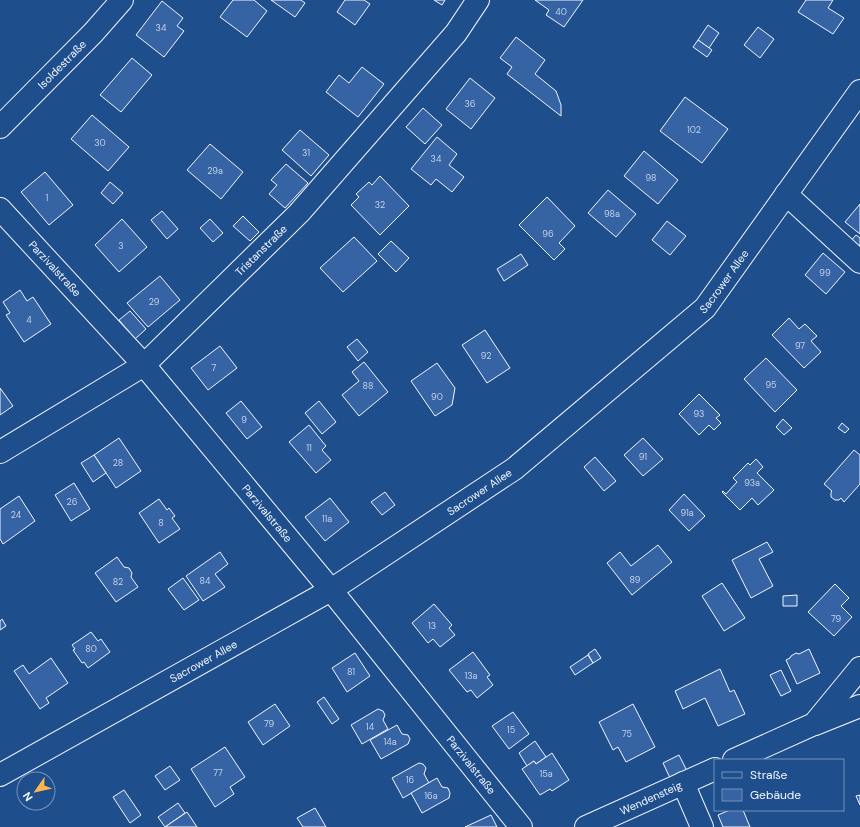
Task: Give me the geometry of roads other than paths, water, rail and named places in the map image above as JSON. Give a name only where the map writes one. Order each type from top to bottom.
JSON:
[{"type":"street","name":"Isoldestraße","points":[[0,127],[93,33],[122,0]]},
{"type":"street","name":"Tristanstraße","points":[[0,452],[144,365],[299,213],[456,33],[478,0]]},
{"type":"street","name":"Sacrower Allee","points":[[0,775],[331,590],[514,469],[704,308],[860,91]]},
{"type":"street","points":[[786,194],[860,262]]},
{"type":"street","name":"Parzivalstraße","points":[[0,209],[144,365],[331,590],[521,827]]},
{"type":"street","points":[[814,724],[860,668]]},
{"type":"street","points":[[736,759],[814,724],[860,706]]},
{"type":"street","name":"Wendensteig","points":[[586,827],[714,769]]},
{"type":"street","points":[[683,783],[702,827]]}]
